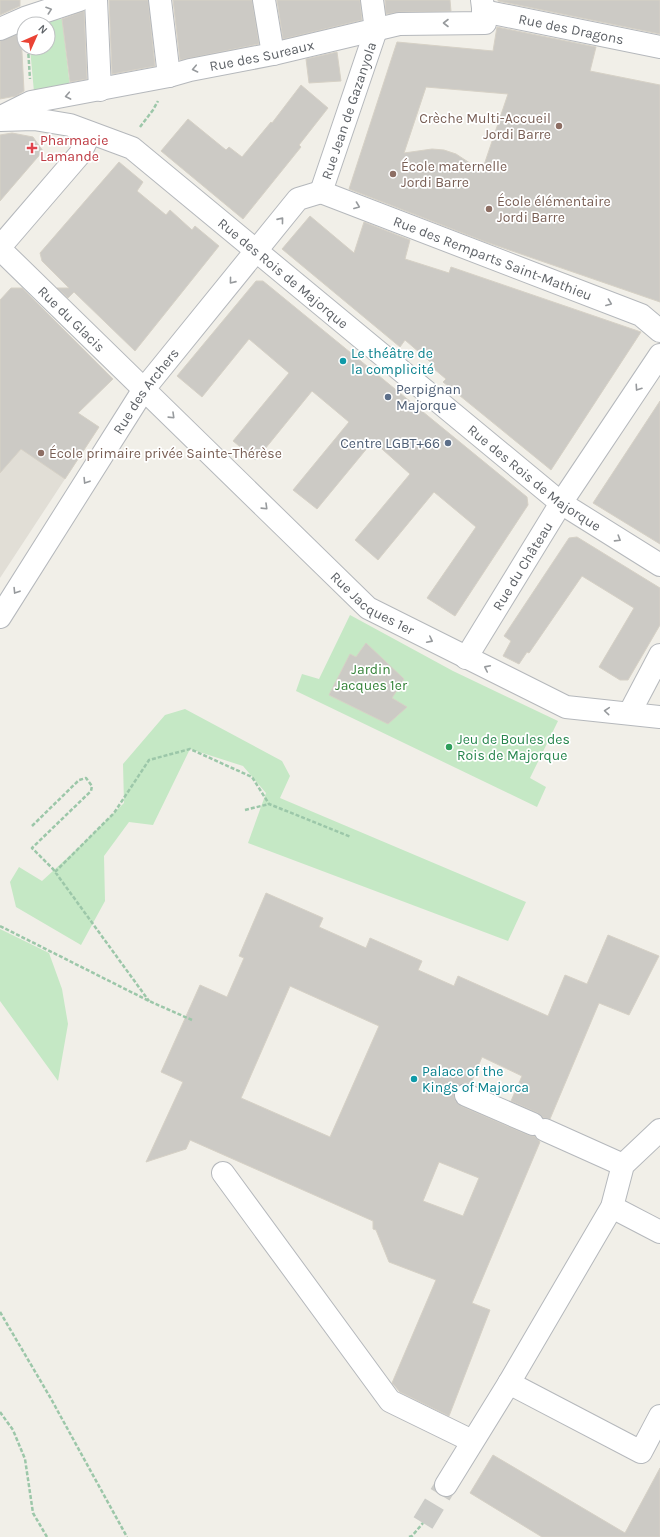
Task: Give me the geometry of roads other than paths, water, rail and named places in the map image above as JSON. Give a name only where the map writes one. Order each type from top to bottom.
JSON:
[{"type":"street","points":[[0,29],[25,9],[79,0]]},
{"type":"street","points":[[96,0],[100,90]]},
{"type":"street","points":[[160,0],[169,76]]},
{"type":"street","points":[[264,0],[273,54]]},
{"type":"street","points":[[372,0],[376,30]]},
{"type":"street","name":"Rue des Sureaux","points":[[0,119],[35,102],[273,54],[399,24],[483,12]]},
{"type":"street","name":"Rue des Dragons","points":[[483,12],[660,47]]},
{"type":"street","name":"Rue Jean de Gazanyola","points":[[321,192],[376,30]]},
{"type":"street","name":"Rue des Rois de Majorque","points":[[0,119],[34,119],[70,125],[132,148],[561,503],[660,565]]},
{"type":"street","points":[[0,248],[80,154],[90,133]]},
{"type":"street","name":"Rue des Archers","points":[[0,617],[144,389],[298,199],[321,192]]},
{"type":"street","name":"Rue des Remparts Saint-Mathieu","points":[[321,192],[641,315],[660,331]]},
{"type":"street","name":"Rue du Glacis","points":[[0,248],[144,389]]},
{"type":"street","name":"Rue du Château","points":[[466,658],[561,503],[660,355]]},
{"type":"street","name":"Rue Jacques 1er","points":[[144,389],[368,608],[566,707],[630,712],[660,717]]},
{"type":"street","points":[[630,712],[660,655]]},
{"type":"street","points":[[466,1095],[623,1165]]},
{"type":"street","points":[[446,1485],[509,1383],[612,1207],[623,1165],[660,1130]]},
{"type":"street","points":[[223,1174],[390,1401],[472,1441]]},
{"type":"street","points":[[612,1207],[660,1232]]},
{"type":"street","points":[[509,1383],[641,1452],[660,1416]]},
{"type":"tunnel","points":[[423,1523],[446,1485]]},
{"type":"place","name":"Crèche Multi-Accueil Jordi Barre","points":[[559,126]]},
{"type":"place","name":"Pharmacie Lamande","points":[[32,148]]},
{"type":"place","name":"École maternelle Jordi Barre","points":[[393,174]]},
{"type":"place","name":"École élémentaire Jordi Barre","points":[[489,209]]},
{"type":"place","name":"Le théâtre de la complicité","points":[[343,361]]},
{"type":"place","name":"Perpignan Majorque","points":[[388,397]]},
{"type":"place","name":"Centre LGBT+66","points":[[448,443]]},
{"type":"place","name":"École primaire privée Sainte-Thérèse","points":[[41,453]]},
{"type":"place","name":"Jeu de Boules des Rois de Majorque","points":[[449,747]]},
{"type":"place","name":"Palace of the Kings of Majorca","points":[[414,1079]]},
{"type":"park label","name":"Jardin Jacques 1er","points":[[371,678]]}]
